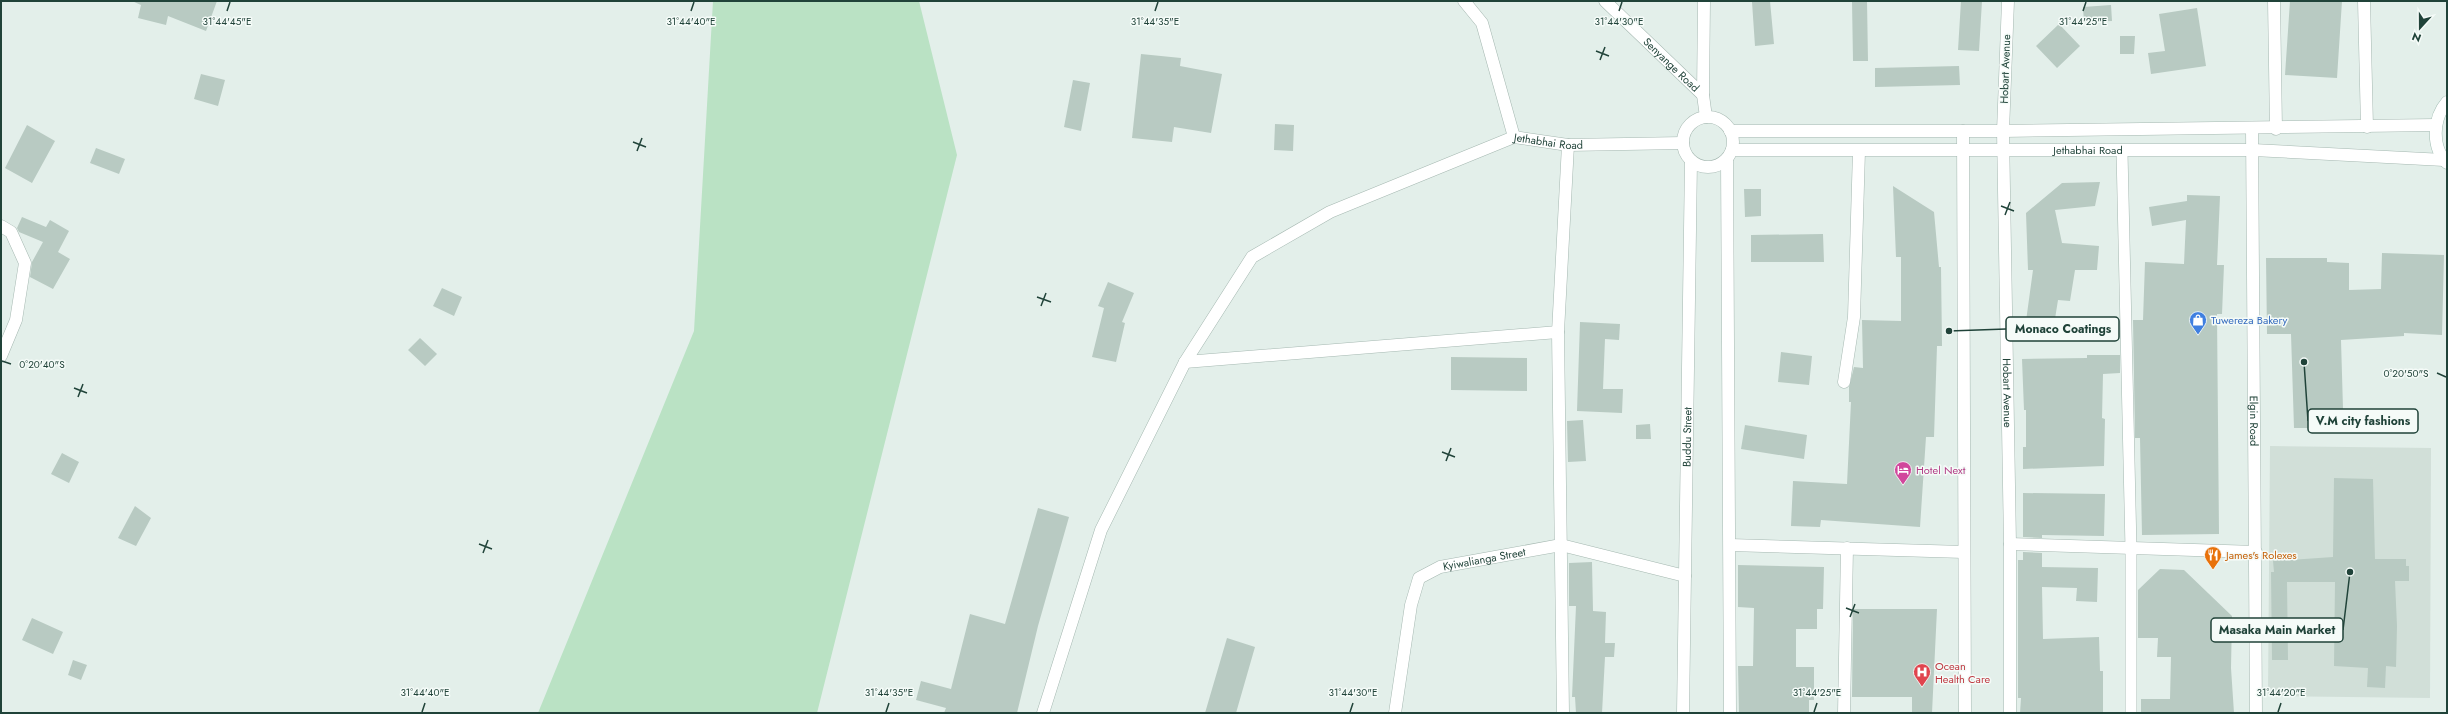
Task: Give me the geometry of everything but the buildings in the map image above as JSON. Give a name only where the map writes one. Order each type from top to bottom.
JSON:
[{"type":"street","name":"Jethabhai Road","points":[[1464,1],[1482,23],[1514,138],[1568,145],[1682,143]]},
{"type":"street","name":"Senyange Road","points":[[1605,1],[1703,95]]},
{"type":"street","points":[[1704,1],[1703,95],[1706,117]]},
{"type":"street","name":"Hobart Avenue","points":[[2008,1],[2003,150],[2010,544],[2010,713]]},
{"type":"street","points":[[2274,1],[2276,129]]},
{"type":"street","points":[[2364,1],[2367,128]]},
{"type":"street","points":[[2445,162],[2436,143],[2436,125],[2442,108],[2447,102]]},
{"type":"street","points":[[1729,154],[1719,164],[1709,167],[1700,166],[1691,161],[1685,153],[1682,143],[1684,134],[1689,125],[1697,119],[1706,117],[1716,118],[1724,123],[1730,131],[1733,140],[1729,154],[1730,713]]},
{"type":"street","name":"Jethabhai Road","points":[[1730,131],[2276,129],[2367,128],[2436,125]]},
{"type":"street","name":"Elgin Road","points":[[2252,129],[2256,713]]},
{"type":"street","points":[[1963,131],[1965,713]]},
{"type":"street","points":[[1043,713],[1101,530],[1185,362],[1252,257],[1330,212],[1514,138]]},
{"type":"street","points":[[1563,713],[1558,332],[1568,145]]},
{"type":"street","name":"Jethabhai Road","points":[[1729,154],[1859,151],[1963,152],[2003,150],[2122,152],[2253,150],[2445,162]]},
{"type":"street","points":[[1844,382],[1854,317],[1859,151]]},
{"type":"street","name":"Buddu Street","points":[[1683,713],[1691,161]]},
{"type":"street","points":[[1,226],[11,232],[25,263],[16,320],[1,356]]},
{"type":"street","points":[[1185,362],[1558,332]]},
{"type":"street","points":[[2010,544],[2256,552]]},
{"type":"street","name":"Kyiwalianga Street","points":[[1394,713],[1412,605],[1419,578],[1440,567],[1561,545],[1684,576]]},
{"type":"street","points":[[1730,545],[1964,552]]},
{"type":"street","points":[[1844,713],[1846,548]]},
{"type":"lane","points":[[2122,152],[2131,549],[2131,713]]},
{"type":"shaded area","points":[[2270,446],[2431,448],[2430,698],[2268,696]]},
{"type":"green space","points":[[713,1],[919,1],[957,155],[817,713],[538,713],[694,331]]},
{"type":"place","name":"Monaco Coatings","points":[[1949,331]]},
{"type":"place","name":"Tuwereza Bakery","points":[[2198,335]]},
{"type":"place","name":"V.M city fashions","points":[[2304,362]]},
{"type":"place","name":"Hotel Next","points":[[1903,485]]},
{"type":"place","name":"James's Rolexes","points":[[2213,570]]},
{"type":"place","name":"Masaka Main Market","points":[[2350,572]]},
{"type":"place","name":"Ocean Health Care","points":[[1922,687]]}]
